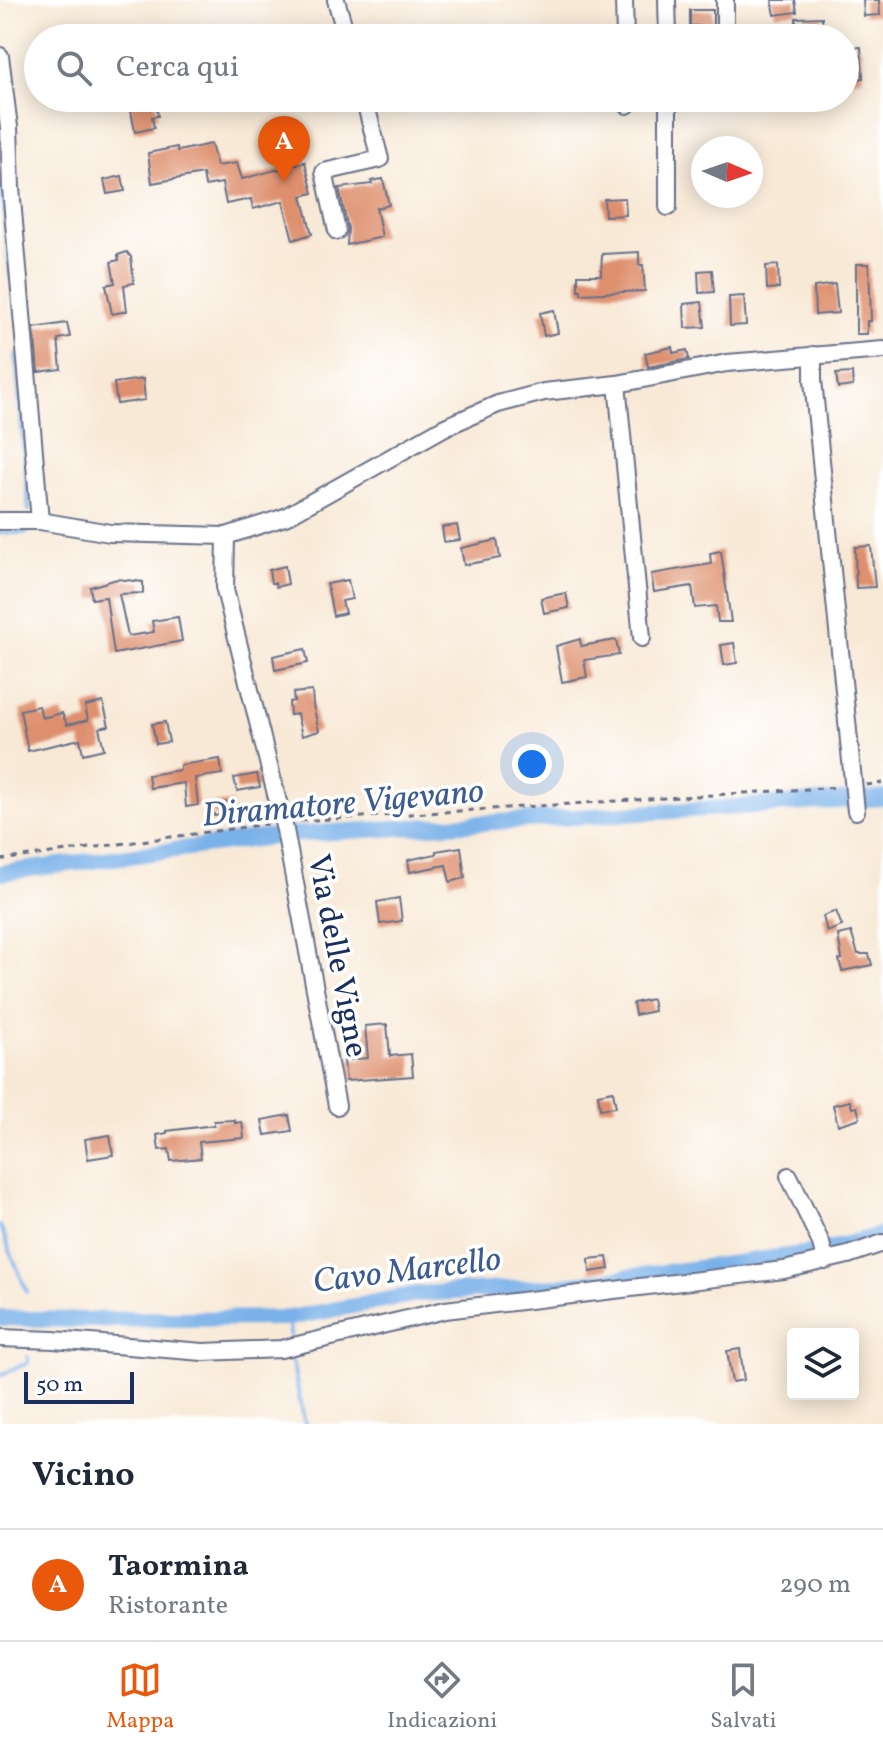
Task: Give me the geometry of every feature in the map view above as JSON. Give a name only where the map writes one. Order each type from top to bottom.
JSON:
[{"type":"street","points":[[336,0],[343,24]]},
{"type":"street","points":[[624,0],[625,24]]},
{"type":"street","points":[[667,0],[668,24]]},
{"type":"street","points":[[725,0],[725,24]]},
{"type":"street","points":[[0,56],[9,127],[11,188],[40,521]]},
{"type":"street","points":[[337,231],[324,172],[380,159],[368,112]]},
{"type":"street","points":[[668,112],[668,207]]},
{"type":"street","points":[[0,521],[40,521],[110,533],[226,536],[285,517],[445,427],[498,404],[544,392],[617,384],[727,363],[883,350]]},
{"type":"street","points":[[813,355],[856,811]]},
{"type":"street","points":[[617,384],[642,638]]},
{"type":"street","name":"Via delle Vigne","points":[[226,536],[225,590],[285,833],[337,1106]]},
{"type":"street","points":[[789,1176],[821,1243],[825,1261]]},
{"type":"street","points":[[0,1338],[203,1352],[281,1349],[445,1310],[747,1276],[825,1261],[883,1243]]},
{"type":"path","points":[[0,860],[855,786]]},
{"type":"building","points":[[772,0],[795,0],[797,12],[775,15]]},
{"type":"building","points":[[863,0],[879,0],[880,15],[864,16]]},
{"type":"building","points":[[690,10],[713,10],[713,24],[690,24]]},
{"type":"building","points":[[822,17],[822,24],[796,24],[796,18]]},
{"type":"building","points":[[859,47],[863,78],[859,79]]},
{"type":"building","points":[[131,112],[157,112],[158,116],[152,117],[154,128],[135,132]]},
{"type":"building","points":[[211,144],[217,166],[237,163],[242,179],[305,162],[313,193],[302,196],[312,234],[293,240],[283,201],[253,209],[251,199],[226,204],[222,183],[205,186],[203,174],[152,183],[148,153]]},
{"type":"building","points":[[122,176],[125,191],[107,194],[104,180]]},
{"type":"building","points":[[383,179],[389,205],[376,208],[382,237],[347,245],[348,229],[339,188],[372,184],[371,181]]},
{"type":"building","points":[[625,198],[626,215],[605,216],[604,199]]},
{"type":"building","points":[[127,252],[131,257],[134,283],[124,285],[127,311],[112,314],[106,285],[115,283],[111,262],[119,260],[118,255]]},
{"type":"building","points":[[639,252],[645,291],[581,294],[578,290],[578,275],[601,275],[602,254]]},
{"type":"building","points":[[856,264],[869,264],[871,321],[867,321],[867,334],[856,334]]},
{"type":"building","points":[[778,265],[779,288],[767,289],[766,266]]},
{"type":"building","points":[[712,270],[714,292],[699,293],[698,271]]},
{"type":"building","points":[[835,284],[838,313],[815,315],[814,287]]},
{"type":"building","points":[[744,296],[746,325],[730,326],[729,297]]},
{"type":"building","points":[[702,302],[705,327],[685,328],[684,304]]},
{"type":"building","points":[[554,310],[558,333],[544,336],[540,313]]},
{"type":"building","points":[[67,323],[70,337],[58,339],[61,369],[38,372],[34,328]]},
{"type":"building","points":[[672,347],[673,353],[687,350],[689,359],[648,367],[645,353]]},
{"type":"building","points":[[852,373],[853,386],[838,388],[836,374]]},
{"type":"building","points":[[143,379],[145,400],[117,404],[114,383]]},
{"type":"building","points":[[457,525],[460,540],[444,542],[442,527]]},
{"type":"building","points":[[497,540],[500,558],[464,565],[461,548]]},
{"type":"building","points":[[871,546],[875,587],[856,588],[855,547]]},
{"type":"building","points":[[721,551],[731,622],[718,622],[716,606],[695,608],[692,586],[654,592],[651,574],[711,564],[710,553]]},
{"type":"building","points":[[285,566],[288,584],[276,587],[275,583],[271,583],[269,570]]},
{"type":"building","points":[[117,579],[143,582],[143,593],[119,594],[128,636],[154,632],[152,621],[178,617],[182,641],[114,654],[106,597],[92,599],[90,587]]},
{"type":"building","points":[[348,580],[352,599],[342,601],[345,613],[333,616],[327,584]]},
{"type":"building","points":[[566,593],[569,608],[544,613],[541,598]]},
{"type":"building","points":[[580,639],[581,646],[616,640],[619,655],[584,660],[587,677],[562,682],[556,646]]},
{"type":"building","points":[[734,643],[737,663],[724,665],[721,645]]},
{"type":"building","points":[[305,649],[308,663],[275,670],[273,656]]},
{"type":"building","points":[[312,691],[319,731],[302,736],[297,714],[290,715],[289,702],[294,701],[293,693]]},
{"type":"building","points":[[103,702],[109,726],[99,728],[104,749],[83,754],[80,739],[28,751],[20,710],[39,706],[42,718],[62,713],[67,725],[88,720],[85,706]]},
{"type":"building","points":[[165,722],[169,742],[156,744],[152,724]]},
{"type":"building","points":[[220,759],[222,774],[195,778],[198,805],[186,807],[184,783],[150,788],[148,775],[180,770],[180,765]]},
{"type":"building","points":[[257,774],[260,787],[237,791],[234,778]]},
{"type":"building","points":[[232,802],[234,813],[214,816],[212,804]]},
{"type":"building","points":[[461,847],[465,878],[450,882],[446,865],[410,872],[408,860]]},
{"type":"building","points":[[399,898],[402,921],[380,924],[377,902]]},
{"type":"building","points":[[836,911],[842,926],[827,932],[823,916]]},
{"type":"building","points":[[851,932],[858,954],[869,954],[872,965],[842,971],[838,935]]},
{"type":"building","points":[[652,999],[654,1011],[635,1015],[633,1003]]},
{"type":"building","points":[[387,1024],[390,1056],[411,1054],[413,1076],[346,1081],[344,1060],[368,1058],[365,1026]]},
{"type":"building","points":[[613,1091],[616,1107],[600,1109],[598,1094]]},
{"type":"building","points":[[850,1101],[852,1108],[857,1107],[860,1118],[838,1125],[833,1105]]},
{"type":"building","points":[[289,1115],[292,1131],[265,1135],[262,1120]]},
{"type":"building","points":[[235,1120],[235,1123],[242,1122],[244,1138],[199,1142],[201,1158],[171,1161],[169,1149],[159,1150],[157,1135],[167,1131]]},
{"type":"building","points":[[110,1135],[113,1155],[88,1159],[85,1139]]},
{"type":"building","points":[[607,1257],[609,1269],[590,1272],[589,1259]]},
{"type":"building","points":[[740,1349],[744,1380],[732,1382],[727,1351]]},
{"type":"waterway","points":[[0,174],[11,279]]},
{"type":"waterway","points":[[16,355],[29,510]]},
{"type":"waterway","points":[[0,533],[26,533],[31,529]]},
{"type":"waterway","name":"Diramatore Vigevano","points":[[0,873],[286,835],[883,798]]},
{"type":"waterway","points":[[0,1226],[27,1292]]},
{"type":"waterway","name":"Cavo Marcello","points":[[826,1250],[883,1234]]},
{"type":"waterway","name":"Cavo Marcello","points":[[0,1318],[289,1318],[417,1294],[560,1286],[818,1252]]},
{"type":"waterway","points":[[289,1318],[290,1336]]},
{"type":"waterway","points":[[290,1352],[305,1424]]},
{"type":"waterway","points":[[0,1375],[28,1363],[28,1357]]},
{"type":"place","name":"Taormina","points":[[284,182]]}]
